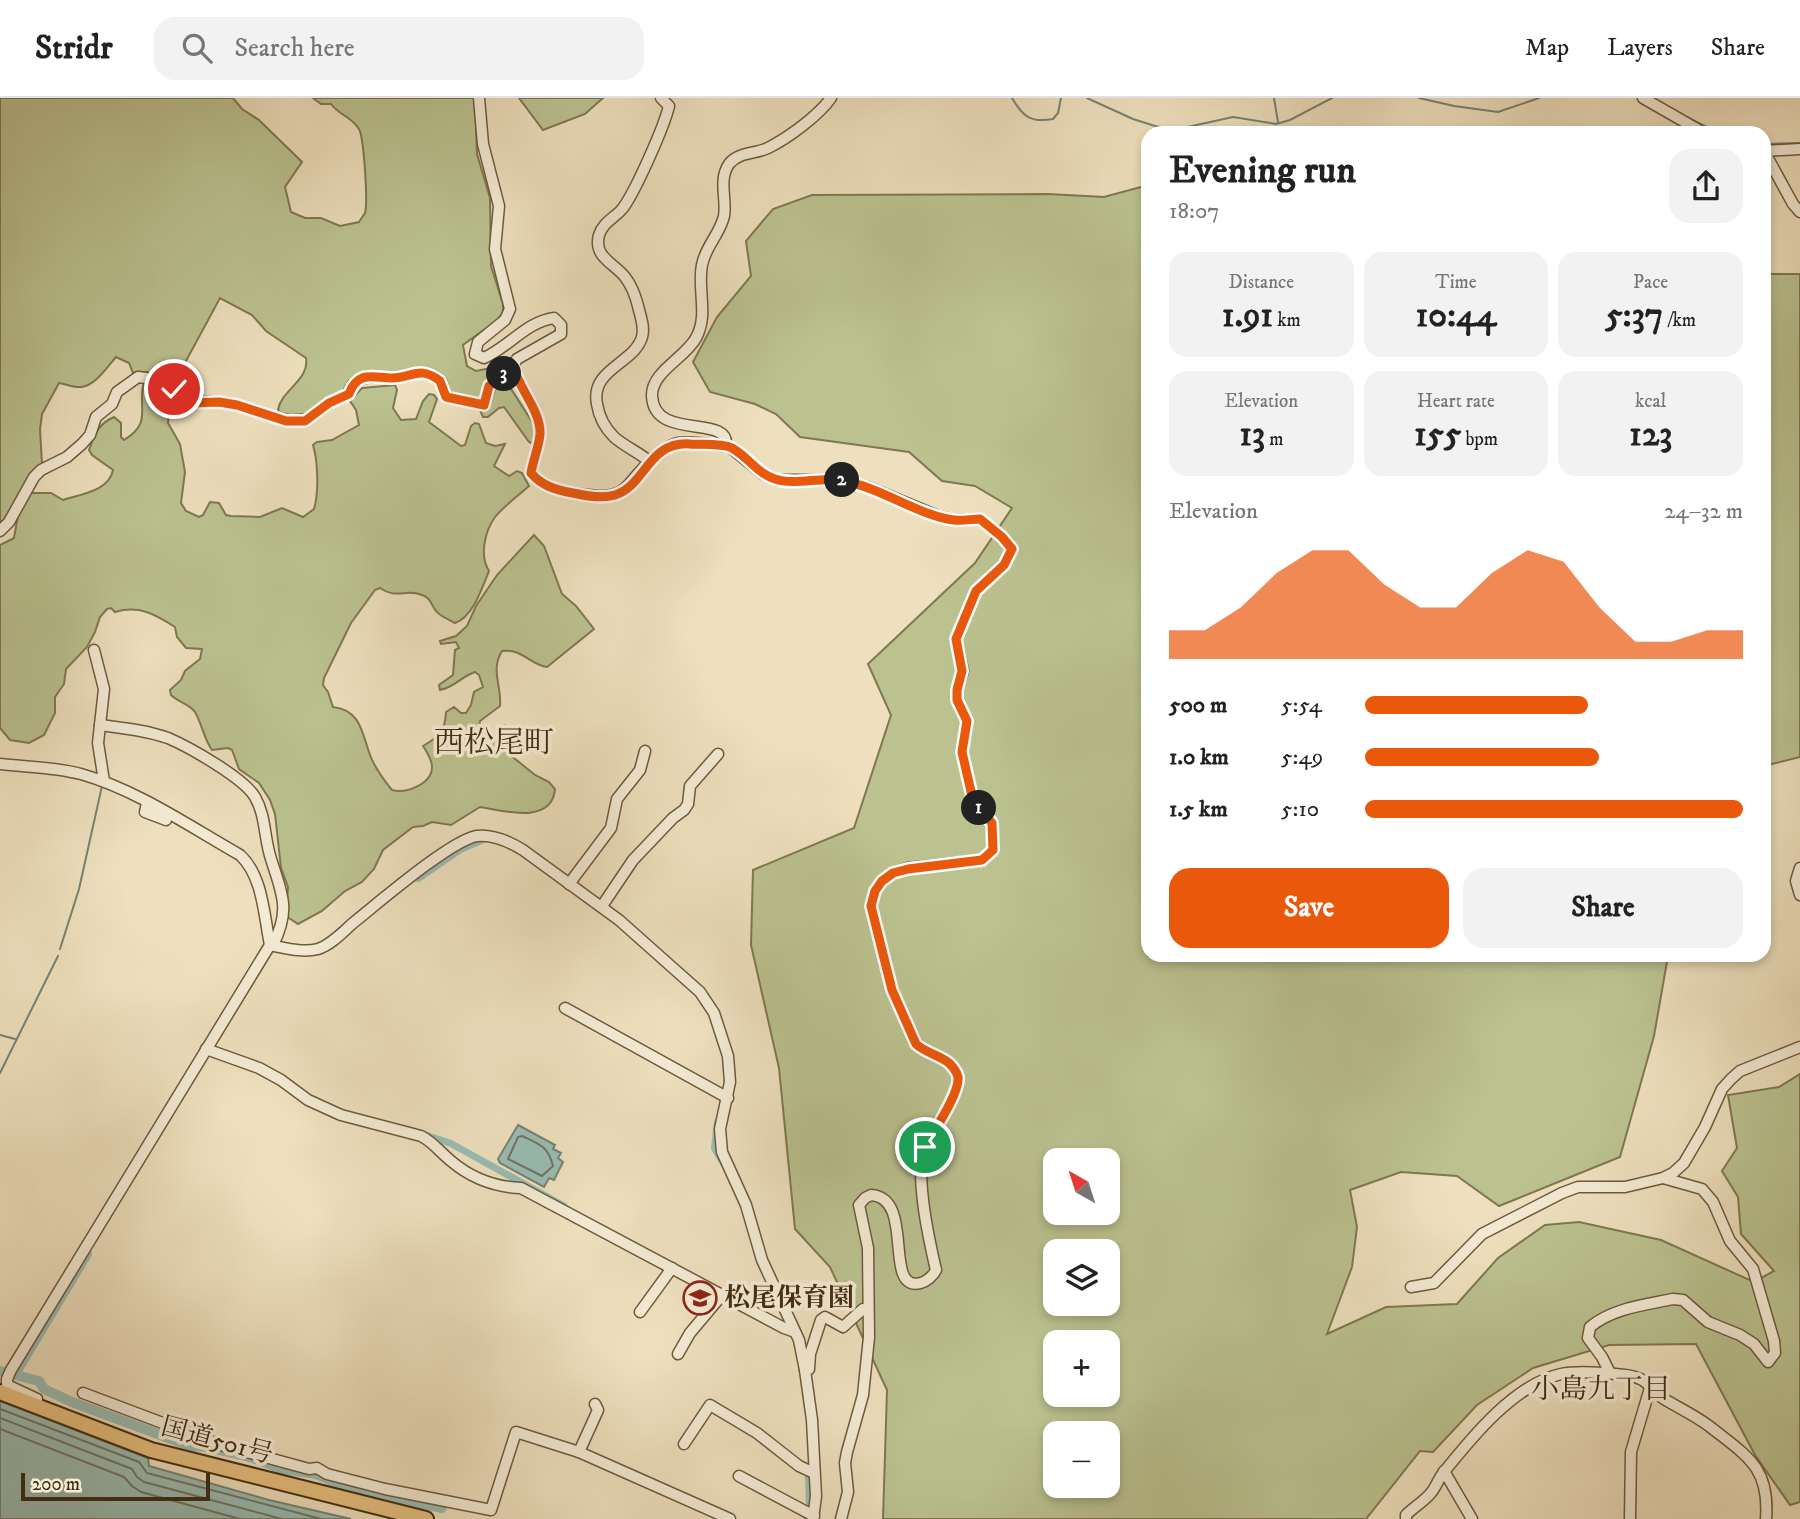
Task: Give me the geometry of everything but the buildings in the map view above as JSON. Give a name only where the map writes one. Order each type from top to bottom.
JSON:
[{"type":"highway","name":"国道501号","points":[[6,1380],[37,1406],[151,1450],[426,1519]]},
{"type":"street","points":[[0,531],[9,523],[34,477],[41,470],[67,457],[82,444],[90,435],[96,417],[112,404],[117,392],[138,377],[162,380],[190,403],[228,403],[286,421],[305,421],[329,403],[349,394],[353,384],[368,376],[394,379],[415,372],[427,373],[440,381],[446,397],[484,405],[489,386],[513,366],[517,359],[561,334],[561,325],[554,318],[533,324],[494,354],[484,358],[475,354],[478,342],[505,320],[510,309],[495,249],[499,206],[483,144],[479,98]]},
{"type":"street","points":[[649,461],[614,436],[602,421],[596,400],[598,388],[606,373],[638,345],[643,334],[634,290],[623,275],[607,262],[599,251],[597,242],[604,224],[623,208],[649,156],[669,106],[661,98]]},
{"type":"street","points":[[726,446],[727,440],[723,435],[712,429],[666,421],[655,409],[652,392],[661,375],[696,339],[701,327],[704,314],[701,268],[703,257],[724,215],[723,180],[726,169],[736,158],[771,146],[819,112],[831,98]]},
{"type":"street","points":[[1643,98],[1692,126]]},
{"type":"street","points":[[1771,151],[1800,149]]},
{"type":"street","points":[[1771,164],[1800,212]]},
{"type":"street","points":[[513,366],[517,380],[537,418],[540,433],[531,473],[539,482],[557,491],[586,496],[614,495],[626,489],[649,461],[668,447],[678,443],[726,446],[747,459],[763,474],[777,480],[842,480],[868,487],[938,516],[955,520],[980,519],[1012,549],[1004,565],[976,591],[956,639],[962,671],[957,700],[967,721],[962,752],[972,796],[992,823],[993,850],[982,860],[893,873],[882,881],[875,891],[871,906],[892,990],[916,1044],[947,1061],[955,1069],[958,1079],[954,1093],[925,1147],[922,1160],[925,1223],[936,1270],[932,1278],[926,1283],[917,1284],[909,1282],[903,1275],[890,1204],[885,1199],[871,1195],[859,1205],[868,1248],[869,1336],[863,1395],[846,1452],[848,1492],[841,1519]]},
{"type":"street","points":[[94,650],[104,689],[97,743],[104,781]]},
{"type":"street","points":[[6,1380],[271,945],[281,924],[285,901],[266,844],[263,817],[249,789],[206,758],[170,739],[100,725]]},
{"type":"street","points":[[569,884],[611,828],[617,799],[639,770],[645,751]]},
{"type":"street","points":[[602,906],[633,860],[684,810],[688,804],[690,786],[718,754]]},
{"type":"street","points":[[0,764],[51,769],[104,781],[240,855],[246,860],[257,883],[271,945]]},
{"type":"street","points":[[147,803],[145,812],[166,820]]},
{"type":"street","points":[[271,945],[307,950],[326,946],[454,846],[477,836],[498,838],[509,842],[602,906],[707,1000],[728,1056],[730,1082],[720,1129],[722,1152],[746,1205],[762,1260],[795,1332],[805,1370],[812,1420],[812,1472],[816,1496],[811,1516],[739,1476]]},
{"type":"street","points":[[1800,868],[1796,881],[1800,895]]},
{"type":"street","points":[[565,1008],[726,1097]]},
{"type":"street","points":[[1411,1287],[1434,1283],[1482,1234],[1562,1192],[1587,1186],[1625,1187],[1673,1173],[1684,1163],[1705,1127],[1718,1095],[1731,1079],[1741,1071],[1800,1047]]},
{"type":"street","points":[[208,1050],[259,1068],[308,1100],[341,1115],[421,1136],[458,1167],[472,1175],[494,1185],[521,1188],[795,1332]]},
{"type":"street","points":[[1609,1373],[1602,1357],[1588,1339],[1590,1327],[1600,1318],[1673,1299],[1683,1300],[1708,1322],[1754,1344],[1768,1363],[1775,1353],[1753,1269],[1730,1241],[1713,1202],[1702,1189],[1663,1178]]},
{"type":"street","points":[[640,1312],[672,1268]]},
{"type":"street","points":[[678,1354],[690,1333],[722,1295]]},
{"type":"street","points":[[805,1370],[808,1369],[810,1354],[824,1317],[844,1328],[863,1309]]},
{"type":"street","points":[[1406,1519],[1408,1513],[1431,1494],[1444,1471],[1492,1418],[1537,1384],[1560,1374],[1577,1372],[1609,1373],[1638,1378],[1656,1395],[1705,1423],[1754,1464],[1764,1478],[1767,1490],[1766,1519]]},
{"type":"street","points":[[1630,1519],[1631,1452],[1650,1388]]},
{"type":"street","points":[[83,1393],[221,1445],[309,1469],[317,1468],[327,1474],[398,1492],[491,1510],[516,1432],[579,1452],[730,1519]]},
{"type":"street","points":[[579,1452],[598,1410],[595,1404]]},
{"type":"street","points":[[684,1444],[710,1405],[757,1433],[812,1472]]},
{"type":"street","points":[[1444,1471],[1472,1519]]},
{"type":"green space","points":[[0,98],[233,98],[302,162],[285,187],[291,212],[305,218],[321,218],[340,226],[359,222],[365,213],[366,184],[361,135],[356,125],[331,104],[321,104],[313,98],[475,98],[477,154],[490,198],[491,266],[503,304],[503,313],[463,345],[467,366],[476,371],[495,367],[503,372],[538,431],[534,444],[529,442],[504,407],[488,417],[483,417],[477,403],[439,394],[441,384],[437,376],[358,377],[346,385],[341,395],[312,413],[281,413],[278,410],[280,403],[304,373],[306,358],[266,331],[252,315],[220,298],[173,385],[147,372],[133,373],[129,363],[116,357],[101,375],[86,386],[59,383],[42,414],[42,464],[6,520],[0,525]]},
{"type":"green space","points":[[519,98],[603,98],[585,114],[543,130]]},
{"type":"green space","points":[[1141,187],[1141,962],[1667,962],[1654,1036],[1620,1157],[1499,1206],[1457,1176],[1401,1172],[1350,1190],[1357,1227],[1352,1267],[1327,1334],[1386,1307],[1457,1304],[1498,1258],[1545,1225],[1579,1222],[1661,1240],[1754,1282],[1774,1271],[1741,1234],[1738,1197],[1722,1171],[1737,1148],[1728,1095],[1779,1087],[1800,1074],[1800,1502],[1790,1505],[1755,1455],[1696,1344],[1609,1345],[1533,1368],[1477,1405],[1433,1452],[1420,1451],[1366,1519],[883,1519],[887,1390],[830,1267],[795,1229],[779,1068],[751,945],[753,870],[854,828],[891,715],[868,664],[975,563],[1012,508],[975,486],[942,481],[909,452],[800,437],[776,414],[755,404],[710,392],[693,362],[717,317],[751,276],[746,241],[773,209],[812,195],[1048,194],[1104,197]]},
{"type":"green space","points":[[1771,274],[1800,274],[1800,757],[1771,764]]},
{"type":"green space","points":[[144,382],[171,395],[168,423],[180,444],[185,472],[181,503],[186,511],[199,517],[210,502],[219,503],[226,515],[231,516],[260,517],[282,508],[303,517],[314,509],[317,477],[313,445],[332,440],[359,425],[356,410],[350,401],[362,388],[395,385],[397,390],[393,408],[401,420],[416,419],[423,401],[429,394],[434,395],[437,399],[429,422],[461,446],[465,445],[471,426],[475,423],[479,424],[486,443],[495,446],[505,444],[494,466],[509,476],[517,471],[522,473],[529,486],[491,523],[484,551],[489,571],[467,615],[455,623],[438,613],[425,596],[416,593],[391,593],[380,588],[375,590],[351,623],[323,685],[333,707],[349,712],[358,723],[373,762],[392,790],[411,789],[423,783],[432,767],[423,746],[440,733],[446,712],[454,707],[461,713],[466,713],[474,692],[483,687],[479,675],[475,672],[440,690],[439,685],[453,675],[455,650],[459,648],[456,642],[441,644],[440,641],[456,636],[467,626],[476,606],[497,575],[534,535],[544,546],[562,594],[576,606],[594,629],[547,667],[515,652],[502,651],[497,665],[500,706],[480,721],[480,727],[489,736],[495,737],[505,726],[509,754],[555,789],[552,800],[545,808],[536,812],[513,813],[480,807],[451,825],[432,822],[413,827],[383,850],[374,869],[362,882],[345,891],[322,911],[298,924],[286,916],[288,887],[281,868],[275,814],[270,800],[259,783],[239,769],[232,750],[212,750],[195,712],[171,695],[170,690],[181,680],[185,671],[200,659],[202,649],[186,648],[177,637],[175,627],[161,618],[139,610],[115,612],[111,608],[107,609],[100,617],[87,647],[66,669],[64,684],[55,697],[55,713],[44,735],[29,743],[10,740],[0,728],[0,545],[14,538],[19,509],[31,493],[51,493],[63,500],[93,491],[106,483],[113,470],[89,450],[100,427],[114,417],[121,423],[121,437],[124,440],[133,434],[141,421]]},
{"type":"water","points":[[518,1125],[555,1145],[553,1149],[561,1153],[558,1158],[563,1162],[554,1180],[549,1178],[544,1187],[500,1163],[498,1159]]},
{"type":"water","points":[[0,1401],[148,1458],[149,1466],[269,1500],[351,1519],[0,1519]]},
{"type":"waterway","points":[[1012,98],[1024,114],[1039,120],[1053,119],[1058,113],[1061,98]]},
{"type":"waterway","points":[[1087,98],[1155,126]]},
{"type":"waterway","points":[[1274,98],[1278,122]]},
{"type":"waterway","points":[[1192,126],[1233,117],[1276,124],[1290,120],[1332,98]]},
{"type":"waterway","points":[[1419,98],[1498,112],[1539,98]]},
{"type":"waterway","points":[[1680,114],[1705,126]]},
{"type":"waterway","points":[[1771,144],[1800,143]]},
{"type":"waterway","points":[[60,949],[79,889],[102,786]]},
{"type":"waterway","points":[[418,877],[460,848],[481,839]]},
{"type":"waterway","points":[[0,1073],[58,956]]},
{"type":"waterway","points":[[0,1035],[15,1039]]},
{"type":"waterway","points":[[719,1122],[716,1148],[725,1163]]},
{"type":"waterway","points":[[422,1134],[450,1143],[564,1206]]},
{"type":"waterway","points":[[15,1374],[87,1254]]},
{"type":"waterway","points":[[0,1371],[39,1381],[44,1389],[72,1402],[190,1446],[207,1447],[253,1458],[282,1469],[316,1474],[343,1486],[442,1508]]},
{"type":"waterway","points":[[808,1519],[811,1508],[810,1473]]},
{"type":"place","name":"松尾保育園","points":[[700,1298]]},
{"type":"district","name":"西松尾町","points":[[494,743]]},
{"type":"district","name":"小島九丁目","points":[[1601,1389]]},
{"type":"route","points":[[174,389],[190,403],[219,402],[286,421],[305,421],[329,403],[349,394],[353,384],[368,376],[394,379],[415,372],[427,373],[440,381],[446,397],[484,405],[489,386],[513,366],[517,380],[537,418],[540,433],[531,473],[539,482],[557,491],[586,496],[614,495],[626,489],[649,461],[668,447],[678,443],[726,446],[747,459],[763,474],[777,480],[842,480],[868,487],[938,516],[955,520],[980,519],[1002,537],[1012,549],[1010,555],[1004,565],[976,591],[956,639],[962,671],[957,700],[967,721],[962,752],[972,796],[992,823],[993,850],[982,860],[893,873],[882,881],[875,891],[871,906],[892,990],[916,1044],[947,1061],[955,1069],[958,1079],[954,1093],[925,1147]]}]
